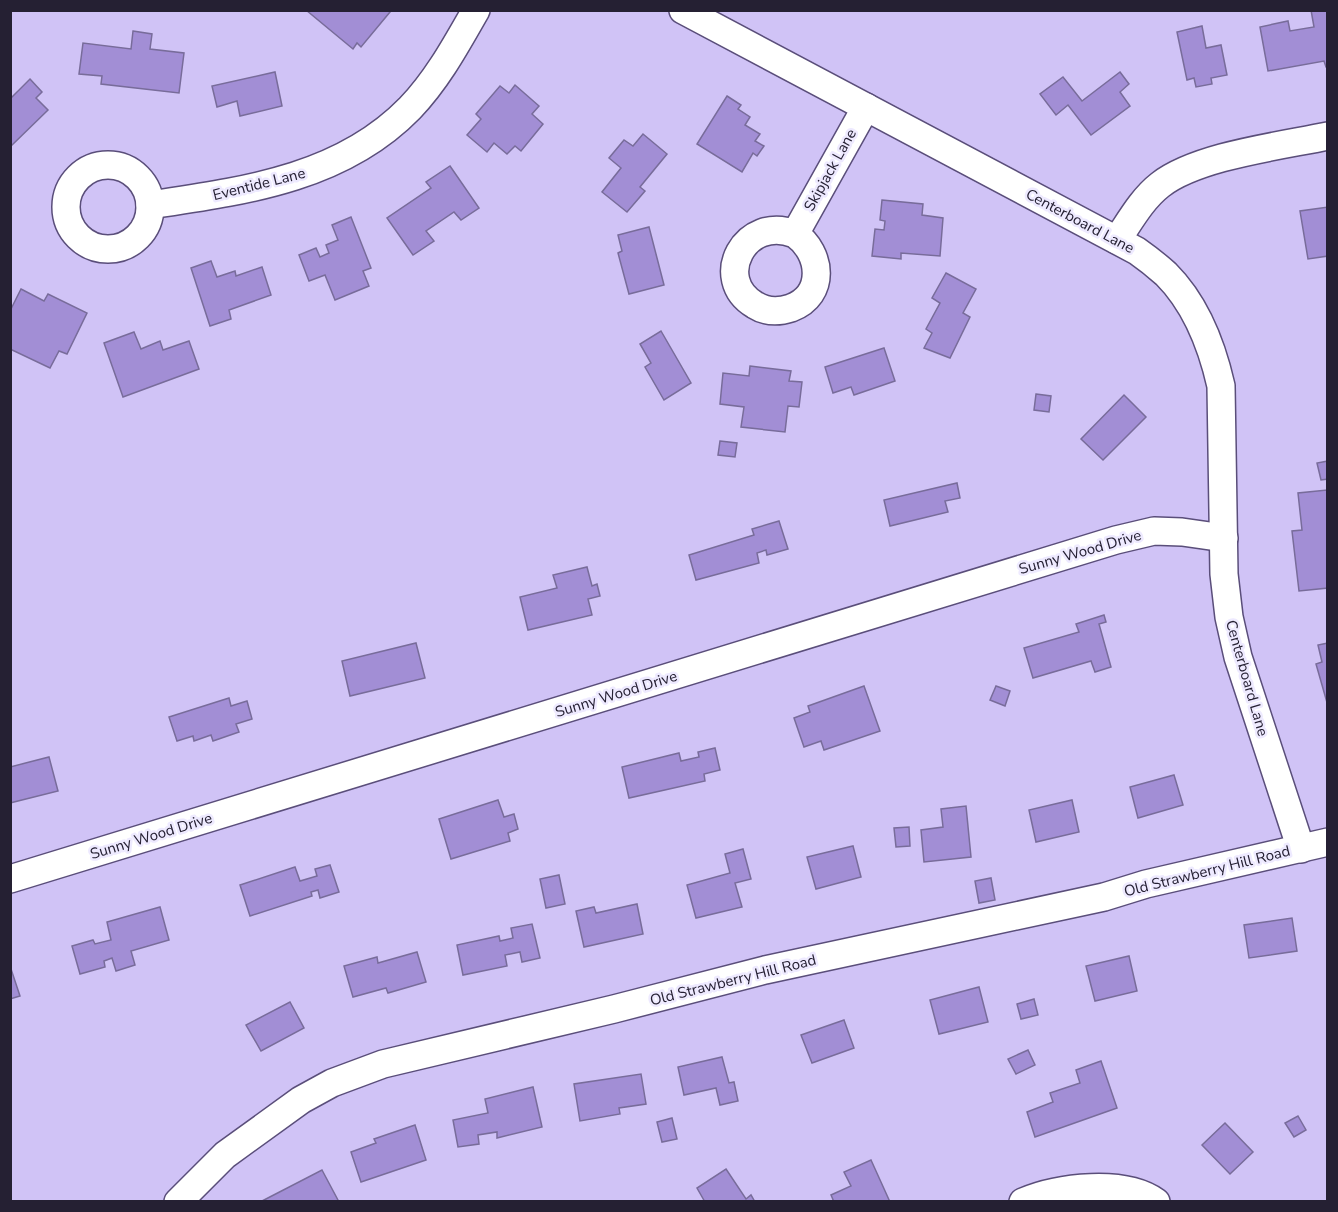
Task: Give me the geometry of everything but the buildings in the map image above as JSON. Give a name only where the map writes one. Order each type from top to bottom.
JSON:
[{"type":"street","name":"Eventide Lane","points":[[150,205],[229,193],[292,178],[356,151],[384,132],[410,108],[437,74],[476,10]]},
{"type":"street","name":"Centerboard Lane","points":[[682,10],[1137,251],[1167,275],[1187,301],[1202,327],[1214,357],[1221,386],[1224,574],[1229,617],[1238,657],[1301,849]]},
{"type":"street","name":"Skipjack Lane","points":[[795,234],[866,107]]},
{"type":"street","points":[[1117,240],[1146,198],[1177,174],[1214,160],[1328,136]]},
{"type":"street","name":"Sunny Wood Drive","points":[[10,879],[1116,540],[1154,531],[1224,538]]},
{"type":"street","name":"Old Strawberry Hill Road","points":[[178,1202],[225,1155],[301,1100],[332,1083],[383,1064],[765,970],[1104,897],[1146,884],[1328,842]]},
{"type":"street","points":[[1023,1202],[1079,1188],[1119,1188],[1145,1194],[1156,1202]]}]
